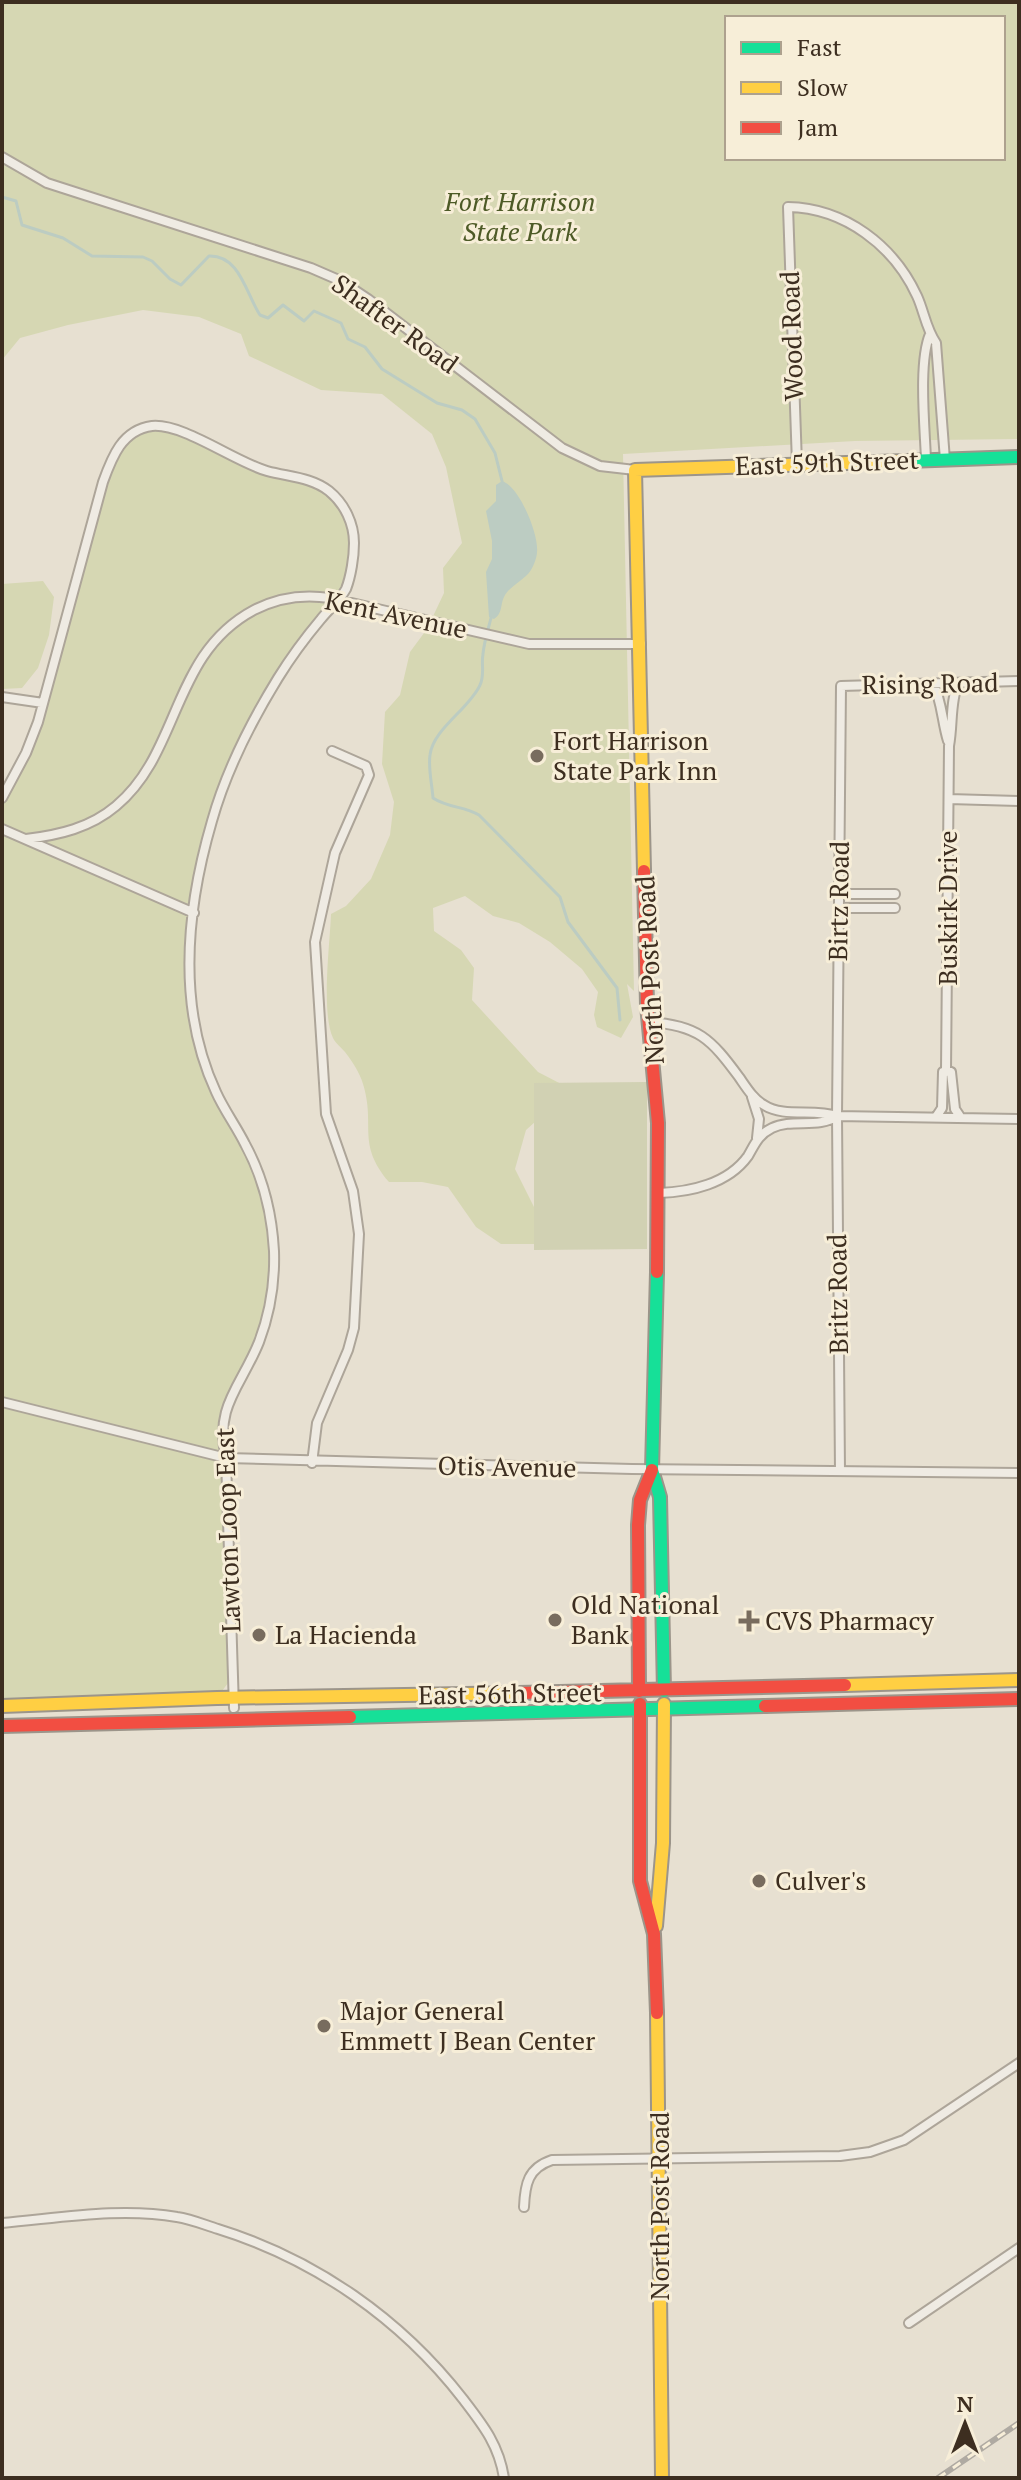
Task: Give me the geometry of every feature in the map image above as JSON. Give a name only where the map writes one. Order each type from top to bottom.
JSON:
[{"type":"main road","name":"East 59th Street","points":[[635,470],[1019,457]]},
{"type":"main road","name":"North Post Road","points":[[635,470],[649,1022],[657,1089],[659,1193],[652,1470],[660,1497],[664,1691],[663,1882],[654,1934],[660,2160],[662,2478]]},
{"type":"main road","name":"North Post Road","points":[[652,1470],[640,1500],[638,1525],[640,1881],[654,1934]]},
{"type":"main road","name":"East 56th Street","points":[[2,1706],[234,1703],[1019,1681]]},
{"type":"main road","points":[[945,1702],[951,1693],[998,1690],[1019,1681]]},
{"type":"main road","points":[[848,1704],[853,1698],[863,1695],[898,1694],[903,1684]]},
{"type":"main road","name":"East 56th Street","points":[[2,1726],[1019,1699]]},
{"type":"street","name":"Shafter Road","points":[[2,157],[47,183],[311,268],[341,281],[562,448],[600,466],[635,470]]},
{"type":"street","name":"Wood Road","points":[[797,464],[788,207],[813,210],[843,220],[880,244],[895,260],[913,288],[930,334]]},
{"type":"street","points":[[926,460],[924,379],[926,342],[930,334],[936,343],[945,460]]},
{"type":"street","points":[[2,798],[26,753],[43,703],[103,482],[115,450],[127,437],[142,429],[166,427],[249,465],[307,480],[330,492],[347,513],[354,540],[348,582],[338,600]]},
{"type":"street","name":"Kent Avenue","points":[[26,839],[50,837],[82,827],[124,798],[147,768],[204,651],[234,621],[268,603],[318,596],[539,645],[641,644]]},
{"type":"street","name":"Lawton Loop East","points":[[234,1703],[223,1417],[264,1327],[272,1286],[274,1245],[269,1208],[257,1168],[217,1095],[196,1037],[189,981],[194,913],[205,847],[230,772],[281,674],[307,636],[338,600]]},
{"type":"street","name":"Rising Road","points":[[841,686],[1019,681]]},
{"type":"street","name":"Buskirk Drive","points":[[933,683],[940,697],[949,746]]},
{"type":"street","name":"Buskirk Drive","points":[[936,1117],[942,1108],[943,1072],[946,1071],[949,746],[953,720],[952,696],[958,683]]},
{"type":"street","name":"Birtz Road","points":[[837,1116],[841,686]]},
{"type":"street","points":[[2,697],[43,703]]},
{"type":"street","points":[[312,1463],[317,1423],[350,1346],[357,1308],[357,1209],[326,1114],[315,942],[335,853],[369,775],[366,766],[332,751]]},
{"type":"street","points":[[949,799],[1019,801]]},
{"type":"street","points":[[2,829],[194,913]]},
{"type":"street","points":[[839,894],[895,894]]},
{"type":"street","points":[[839,908],[895,908]]},
{"type":"street","points":[[649,1022],[681,1026],[706,1037],[751,1094],[769,1108],[826,1112],[837,1116],[1019,1119]]},
{"type":"street","name":"Buskirk Drive","points":[[946,1071],[951,1072],[955,1109],[961,1118]]},
{"type":"street","points":[[751,1094],[759,1119],[757,1139]]},
{"type":"street","points":[[659,1193],[688,1192],[704,1187],[740,1164],[757,1139],[782,1124],[829,1122],[837,1116]]},
{"type":"street","name":"Britz Road","points":[[837,1116],[840,1471]]},
{"type":"street","name":"Otis Avenue","points":[[2,1402],[226,1458],[312,1463],[652,1470],[1019,1473]]},
{"type":"street","points":[[524,2207],[528,2177],[547,2161],[840,2156],[879,2150],[904,2140],[1019,2063]]},
{"type":"street","points":[[2,2223],[113,2213],[178,2217],[275,2249],[354,2294],[413,2341],[492,2435],[501,2458],[504,2478]]},
{"type":"street","points":[[909,2323],[1019,2248]]},
{"type":"green space","name":"Fort Harrison State Park","points":[[2,2],[1019,2],[1019,439],[855,441],[623,454],[634,991],[627,984],[633,1017],[621,1038],[597,1027],[594,1015],[598,992],[582,969],[550,942],[519,923],[493,916],[465,896],[433,908],[434,931],[461,950],[474,968],[472,1000],[538,1072],[565,1086],[545,1113],[526,1130],[515,1169],[537,1213],[534,1244],[501,1244],[476,1227],[448,1187],[422,1182],[389,1182],[379,1168],[370,1145],[362,1080],[335,1042],[327,1012],[331,914],[346,906],[371,879],[390,835],[394,802],[382,764],[385,712],[400,695],[410,652],[427,629],[444,593],[443,568],[462,543],[446,467],[432,434],[382,394],[321,390],[249,356],[241,334],[199,317],[143,310],[20,338],[2,360]]},
{"type":"green space","points":[[166,427],[236,459],[304,479],[335,497],[353,533],[348,582],[307,636],[246,738],[205,847],[189,962],[203,1060],[257,1168],[274,1245],[267,1318],[228,1404],[226,1458],[2,1402],[2,798],[26,753],[111,461],[137,431]]},
{"type":"green space","points":[[43,581],[54,597],[49,635],[38,668],[22,688],[2,689],[2,584]]},
{"type":"green space","points":[[647,1082],[647,1249],[534,1250],[534,1083]]},
{"type":"green space","points":[[2,1407],[221,1464],[228,1683],[222,1691],[2,1702]]},
{"type":"shaded area","points":[[502,481],[515,492],[527,512],[535,534],[537,552],[531,570],[506,593],[500,612],[494,619],[489,617],[486,572],[492,559],[492,541],[486,511],[496,501],[496,485]]},
{"type":"waterway","points":[[2,197],[16,201],[22,225],[63,238],[92,256],[143,257],[181,285],[209,256],[220,257],[241,277],[260,315],[268,318],[283,305],[304,321],[314,311],[341,323],[348,339],[365,347],[382,369],[437,403],[462,410],[475,419],[495,453],[502,481]]},
{"type":"waterway","points":[[491,618],[480,685],[438,736],[430,755],[433,798],[479,815],[560,897],[568,922],[617,988],[620,1020]]},
{"type":"railway","points":[[938,2478],[1019,2423]]},
{"type":"traffic: fast","points":[[907,461],[1019,457]]},
{"type":"traffic: fast","points":[[657,1272],[652,1470],[660,1497],[664,1691]]},
{"type":"traffic: fast","points":[[350,1717],[765,1706]]},
{"type":"traffic: slow","points":[[644,871],[635,470],[907,461]]},
{"type":"traffic: slow","points":[[845,1685],[1019,1680]]},
{"type":"traffic: slow","points":[[2,1706],[217,1698],[519,1693]]},
{"type":"traffic: slow","points":[[656,1926],[663,1843],[664,1704]]},
{"type":"traffic: slow","points":[[657,2013],[662,2478]]},
{"type":"traffic: jam","points":[[644,871],[647,1005],[658,1123],[657,1272]]},
{"type":"traffic: jam","points":[[639,1691],[638,1525],[640,1500],[652,1470]]},
{"type":"traffic: jam","points":[[519,1693],[845,1685]]},
{"type":"traffic: jam","points":[[765,1706],[1019,1699]]},
{"type":"traffic: jam","points":[[640,1704],[640,1881],[654,1934],[657,2013]]},
{"type":"traffic: jam","points":[[2,1726],[350,1717]]},
{"type":"place","name":"Fort Harrison State Park Inn","points":[[537,756]]},
{"type":"place","name":"Old National Bank","points":[[555,1620]]},
{"type":"place","name":"CVS Pharmacy","points":[[749,1621]]},
{"type":"place","name":"La Hacienda","points":[[259,1635]]},
{"type":"place","name":"Culver's","points":[[759,1881]]},
{"type":"place","name":"Major General Emmett J Bean Center","points":[[324,2026]]}]
